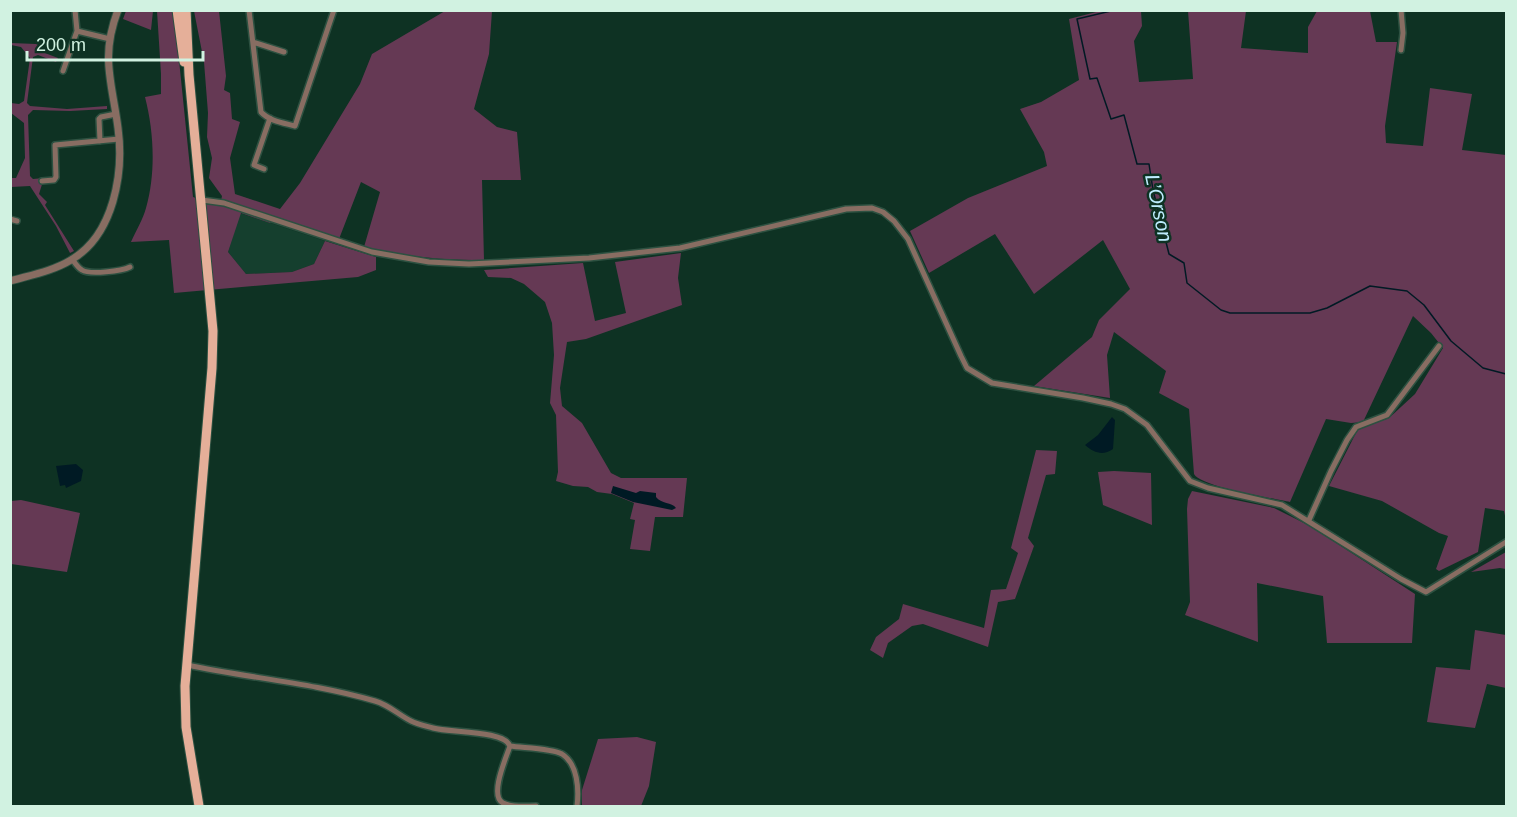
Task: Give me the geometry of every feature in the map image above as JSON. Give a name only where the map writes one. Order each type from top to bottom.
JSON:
[{"type":"main road","points":[[177,10],[189,102],[192,108]]},
{"type":"main road","points":[[186,10],[192,108],[212,308],[213,350],[185,665],[186,728],[199,807]]},
{"type":"street","points":[[63,71],[77,31],[75,10]]},
{"type":"street","points":[[10,281],[41,273],[72,260],[91,242],[110,210],[120,169],[116,114],[108,70],[110,39],[118,10]]},
{"type":"street","points":[[249,10],[261,112],[270,118],[295,126],[334,10]]},
{"type":"street","points":[[1401,10],[1403,33],[1401,50]]},
{"type":"street","points":[[77,31],[110,39]]},
{"type":"street","points":[[254,42],[284,52]]},
{"type":"street","points":[[100,141],[99,119],[116,114]]},
{"type":"street","points":[[264,169],[254,165],[270,118]]},
{"type":"street","points":[[42,181],[54,180],[56,177],[55,145],[119,139]]},
{"type":"street","points":[[202,200],[224,203],[372,252],[429,262],[469,264],[589,258],[680,248],[846,209],[872,208],[894,220],[908,238],[967,368],[981,377],[1001,385],[1083,398],[1125,409],[1147,425],[1190,481],[1208,488],[1282,505],[1401,579],[1426,591],[1506,542]]},
{"type":"street","points":[[72,260],[82,270],[89,272],[121,270],[130,267]]},
{"type":"street","points":[[1309,520],[1341,450],[1356,427],[1387,415],[1439,346]]},
{"type":"street","points":[[185,665],[309,686],[377,702],[392,708],[412,722],[436,729],[489,735],[505,739],[510,746],[556,752],[564,755],[575,773],[579,786],[577,807]]},
{"type":"street","points":[[510,746],[496,795],[505,805],[536,806]]},
{"type":"shaded area","points":[[126,11],[153,11],[151,30],[123,19]]},
{"type":"shaded area","points":[[157,11],[174,11],[193,197],[220,206],[222,196],[209,178],[212,158],[207,137],[208,113],[204,62],[194,11],[219,11],[226,76],[224,90],[230,93],[232,119],[240,122],[230,158],[235,194],[280,209],[300,183],[360,84],[372,54],[445,11],[492,11],[489,54],[474,109],[497,127],[517,132],[521,180],[482,180],[484,260],[423,257],[364,247],[380,192],[361,182],[339,239],[275,217],[270,223],[241,213],[228,252],[246,274],[292,272],[314,264],[325,241],[376,257],[376,270],[358,277],[174,293],[169,240],[131,242],[145,212],[151,181],[152,138],[145,97],[161,94]]},
{"type":"shaded area","points":[[1100,11],[1141,11],[1142,26],[1134,41],[1139,82],[1193,79],[1188,11],[1246,11],[1241,48],[1308,53],[1308,27],[1317,11],[1370,11],[1376,42],[1397,42],[1385,126],[1386,143],[1423,146],[1430,88],[1472,94],[1462,150],[1506,155],[1506,521],[1504,511],[1485,508],[1478,552],[1439,571],[1436,569],[1448,536],[1382,501],[1329,486],[1358,429],[1389,418],[1415,394],[1443,348],[1413,316],[1363,422],[1351,423],[1326,419],[1290,502],[1223,488],[1199,479],[1194,474],[1189,409],[1159,393],[1166,371],[1114,332],[1107,355],[1110,398],[1034,386],[1092,337],[1099,320],[1130,289],[1103,240],[1034,294],[995,234],[929,273],[910,231],[968,198],[1047,166],[1044,152],[1020,109],[1041,102],[1079,80],[1069,19]]},
{"type":"shaded area","points":[[11,43],[36,44],[38,45],[37,50],[58,58],[56,62],[38,55],[33,57],[27,103],[30,106],[67,109],[107,106],[107,109],[70,111],[33,110],[28,115],[30,176],[33,179],[44,178],[39,194],[47,202],[45,205],[74,251],[70,253],[56,226],[30,186],[11,187],[10,178],[16,178],[25,158],[24,123],[11,113],[11,103],[19,104],[24,101],[30,58],[21,47],[11,45]]},
{"type":"shaded area","points":[[240,213],[325,241],[314,264],[292,272],[246,274],[228,252]]},
{"type":"shaded area","points":[[681,253],[678,278],[682,305],[586,339],[567,342],[560,388],[562,406],[582,423],[611,473],[621,478],[687,478],[683,517],[655,517],[650,551],[630,549],[635,520],[630,519],[634,503],[588,487],[556,481],[558,472],[556,415],[550,403],[554,355],[552,323],[545,302],[524,284],[511,278],[488,277],[484,270],[583,263],[595,321],[626,313],[615,262]]},
{"type":"shaded area","points":[[1036,450],[1057,451],[1055,474],[1046,475],[1028,538],[1034,546],[1015,599],[998,602],[988,647],[923,624],[912,626],[888,643],[883,658],[870,650],[876,637],[899,619],[903,604],[984,628],[991,590],[1006,589],[1018,553],[1011,548]]},
{"type":"shaded area","points":[[1098,472],[1151,473],[1152,525],[1103,505]]},
{"type":"shaded area","points":[[1192,491],[1274,508],[1310,526],[1415,594],[1412,643],[1327,643],[1323,596],[1257,583],[1258,642],[1185,615],[1190,602],[1187,509]]},
{"type":"shaded area","points":[[21,500],[80,513],[67,572],[11,564],[11,501]]},
{"type":"shaded area","points":[[1506,552],[1506,569],[1471,572]]},
{"type":"shaded area","points":[[1475,630],[1506,635],[1506,688],[1487,684],[1475,728],[1427,722],[1436,667],[1470,670]]},
{"type":"shaded area","points":[[637,737],[656,742],[649,786],[641,806],[582,806],[582,790],[598,739]]},
{"type":"water","points":[[1112,417],[1115,420],[1113,449],[1099,453],[1085,445],[1098,435]]},
{"type":"water","points":[[76,464],[83,470],[81,481],[66,488],[65,485],[60,486],[56,466]]},
{"type":"water","points":[[613,486],[636,493],[640,491],[656,493],[658,499],[676,508],[672,510],[633,502],[611,493]]},
{"type":"waterway","name":"L’Orson","points":[[1115,10],[1077,19],[1090,79],[1097,78],[1111,119],[1124,115],[1137,164],[1149,164],[1169,254],[1184,263],[1187,283],[1221,310],[1230,313],[1310,313],[1327,308],[1370,286],[1407,291],[1424,305],[1451,341],[1483,368],[1506,374]]}]
